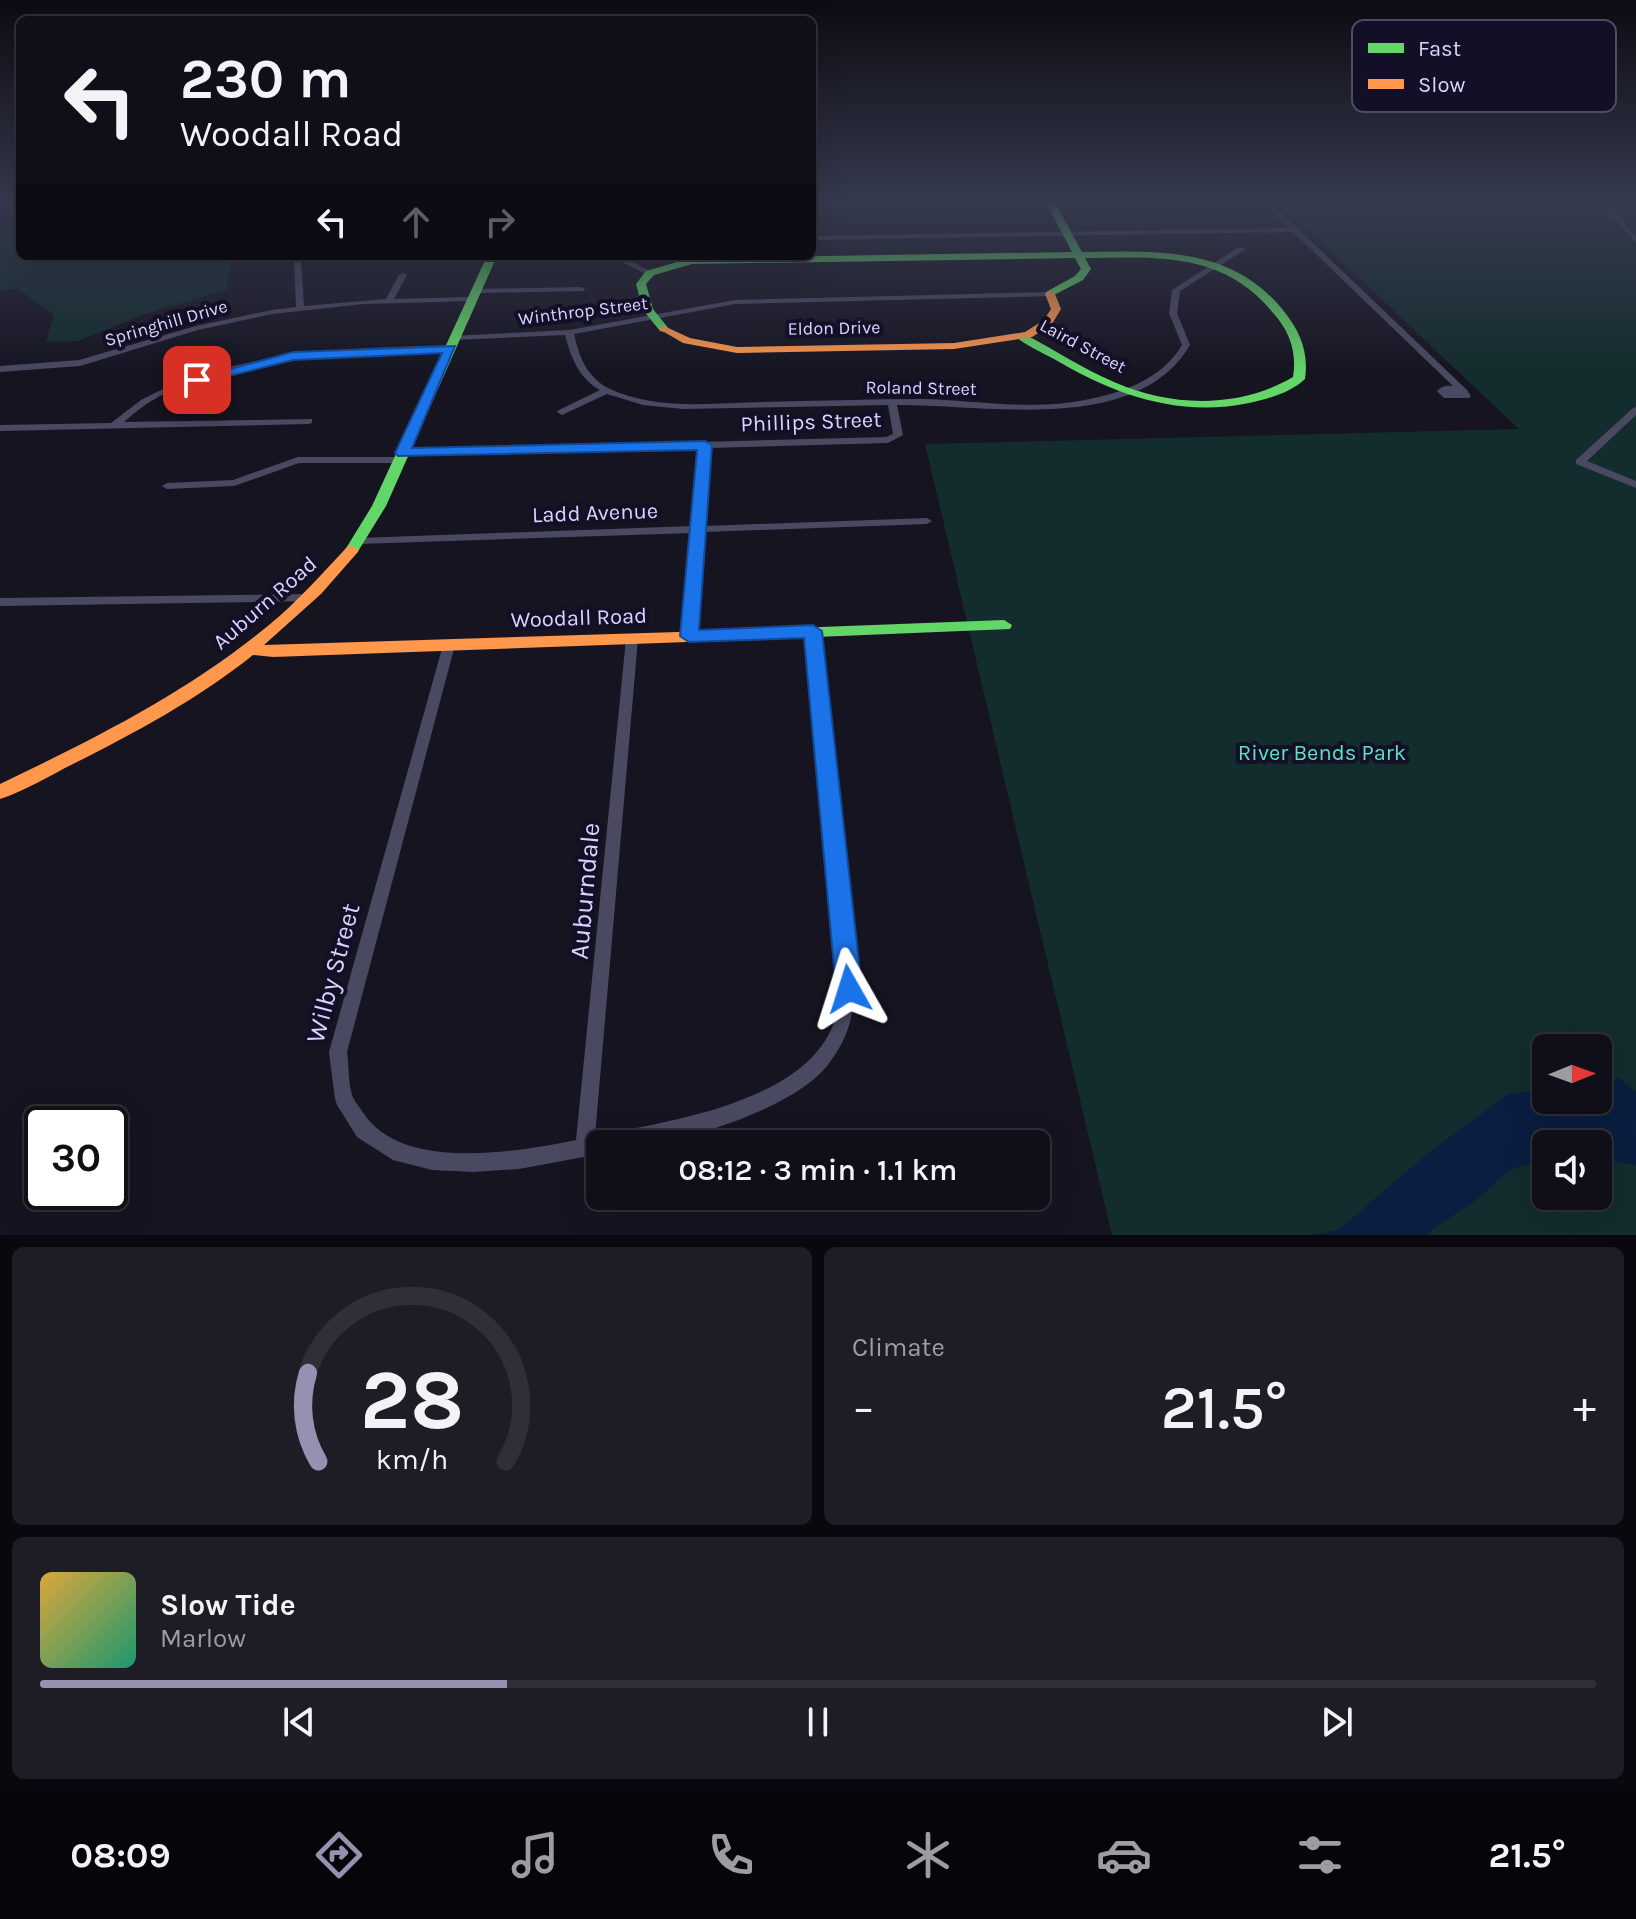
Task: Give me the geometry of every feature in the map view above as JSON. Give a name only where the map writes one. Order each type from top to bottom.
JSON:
[{"type":"street","name":"Laird Street","points":[[816,259],[845,259]]},
{"type":"street","points":[[1022,337],[1045,326],[1055,315],[1055,299],[1050,294],[1084,273],[1082,259]]},
{"type":"street","name":"Laird Street","points":[[1022,337],[1124,390],[1171,399],[1217,401],[1272,397],[1295,385],[1305,362],[1303,350],[1294,333],[1255,284],[1214,265],[1183,259]]},
{"type":"street","points":[[1214,265],[1225,259]]},
{"type":"street","points":[[1324,259],[1450,386],[1443,392],[1451,397],[1465,397],[1464,392]]},
{"type":"street","name":"Auburn Road","points":[[0,792],[133,726],[252,649],[309,598],[359,541],[490,260]]},
{"type":"street","points":[[623,260],[650,273],[641,287],[653,318]]},
{"type":"street","name":"Laird Street","points":[[650,273],[691,261],[756,260]]},
{"type":"street","points":[[297,261],[300,309]]},
{"type":"street","name":"Roland Street","points":[[569,332],[578,366],[607,390],[643,401],[680,406],[892,402],[1066,406],[1124,390],[1166,371],[1182,354],[1186,338],[1173,313],[1173,297],[1181,284],[1214,265]]},
{"type":"street","points":[[389,301],[403,275]]},
{"type":"street","name":"Springhill Drive","points":[[0,369],[80,363],[196,328],[300,309],[389,301],[419,306],[581,289]]},
{"type":"street","name":"Winthrop Street","points":[[113,426],[144,401],[220,373],[293,356],[364,351],[383,356],[569,332],[698,307],[744,302],[1050,294]]},
{"type":"street","name":"Eldon Drive","points":[[653,318],[679,337],[743,349],[966,345],[1022,337]]},
{"type":"street","points":[[562,412],[607,390]]},
{"type":"street","name":"Phillips Street","points":[[167,486],[234,483],[298,460],[888,440],[898,435],[892,402]]},
{"type":"street","points":[[1636,410],[1580,462],[1636,485]]},
{"type":"street","points":[[0,428],[309,421]]},
{"type":"street","points":[[689,636],[705,445]]},
{"type":"street","name":"Ladd Avenue","points":[[359,541],[927,521]]},
{"type":"street","points":[[0,602],[309,598]]},
{"type":"street","name":"Woodall Road","points":[[252,649],[273,652],[1004,625]]},
{"type":"street","name":"Wilby Street","points":[[659,1130],[722,1115],[773,1096],[812,1072],[830,1051],[842,1029],[849,989],[813,631]]},
{"type":"street","name":"Auburndale","points":[[597,1130],[632,639]]},
{"type":"street","name":"Wilby Street","points":[[449,645],[338,1052],[339,1090],[351,1118],[362,1131],[392,1152],[413,1160],[506,1159],[586,1147]]},
{"type":"green space","points":[[0,259],[232,260],[226,290],[142,315],[78,341],[46,342],[54,315],[18,289],[0,291]]},
{"type":"green space","name":"River Bends Park","points":[[1338,259],[1636,259],[1636,1235],[1112,1235],[925,444],[1519,429]]},
{"type":"water","points":[[1619,1078],[1636,1092],[1636,1165],[1612,1161],[1612,1130],[1532,1130],[1532,1164],[1506,1173],[1477,1199],[1426,1235],[1313,1235],[1338,1230],[1428,1153],[1508,1094],[1532,1091],[1532,1114],[1612,1114],[1612,1081]]},
{"type":"traffic: fast","points":[[816,259],[847,259]]},
{"type":"traffic: fast","points":[[1050,294],[1079,278],[1086,269],[1080,259]]},
{"type":"traffic: fast","points":[[1022,337],[1107,384],[1164,401],[1188,404],[1236,402],[1259,398],[1299,379],[1298,346],[1292,331],[1269,300],[1241,277],[1189,259]]},
{"type":"traffic: fast","points":[[352,550],[379,506],[490,260]]},
{"type":"traffic: fast","points":[[664,329],[648,310],[641,284],[650,273],[691,261],[757,260]]},
{"type":"traffic: fast","points":[[743,635],[1004,625]]},
{"type":"traffic: slow","points":[[664,329],[687,341],[737,350],[954,346],[1028,335],[1048,322],[1056,309],[1050,294]]},
{"type":"traffic: slow","points":[[0,792],[144,719],[234,661],[316,591],[352,550]]},
{"type":"traffic: slow","points":[[252,649],[273,652],[743,635]]},
{"type":"route","points":[[197,380],[293,356],[342,351],[450,348],[403,453],[705,445],[689,636],[813,631],[849,989]]}]
